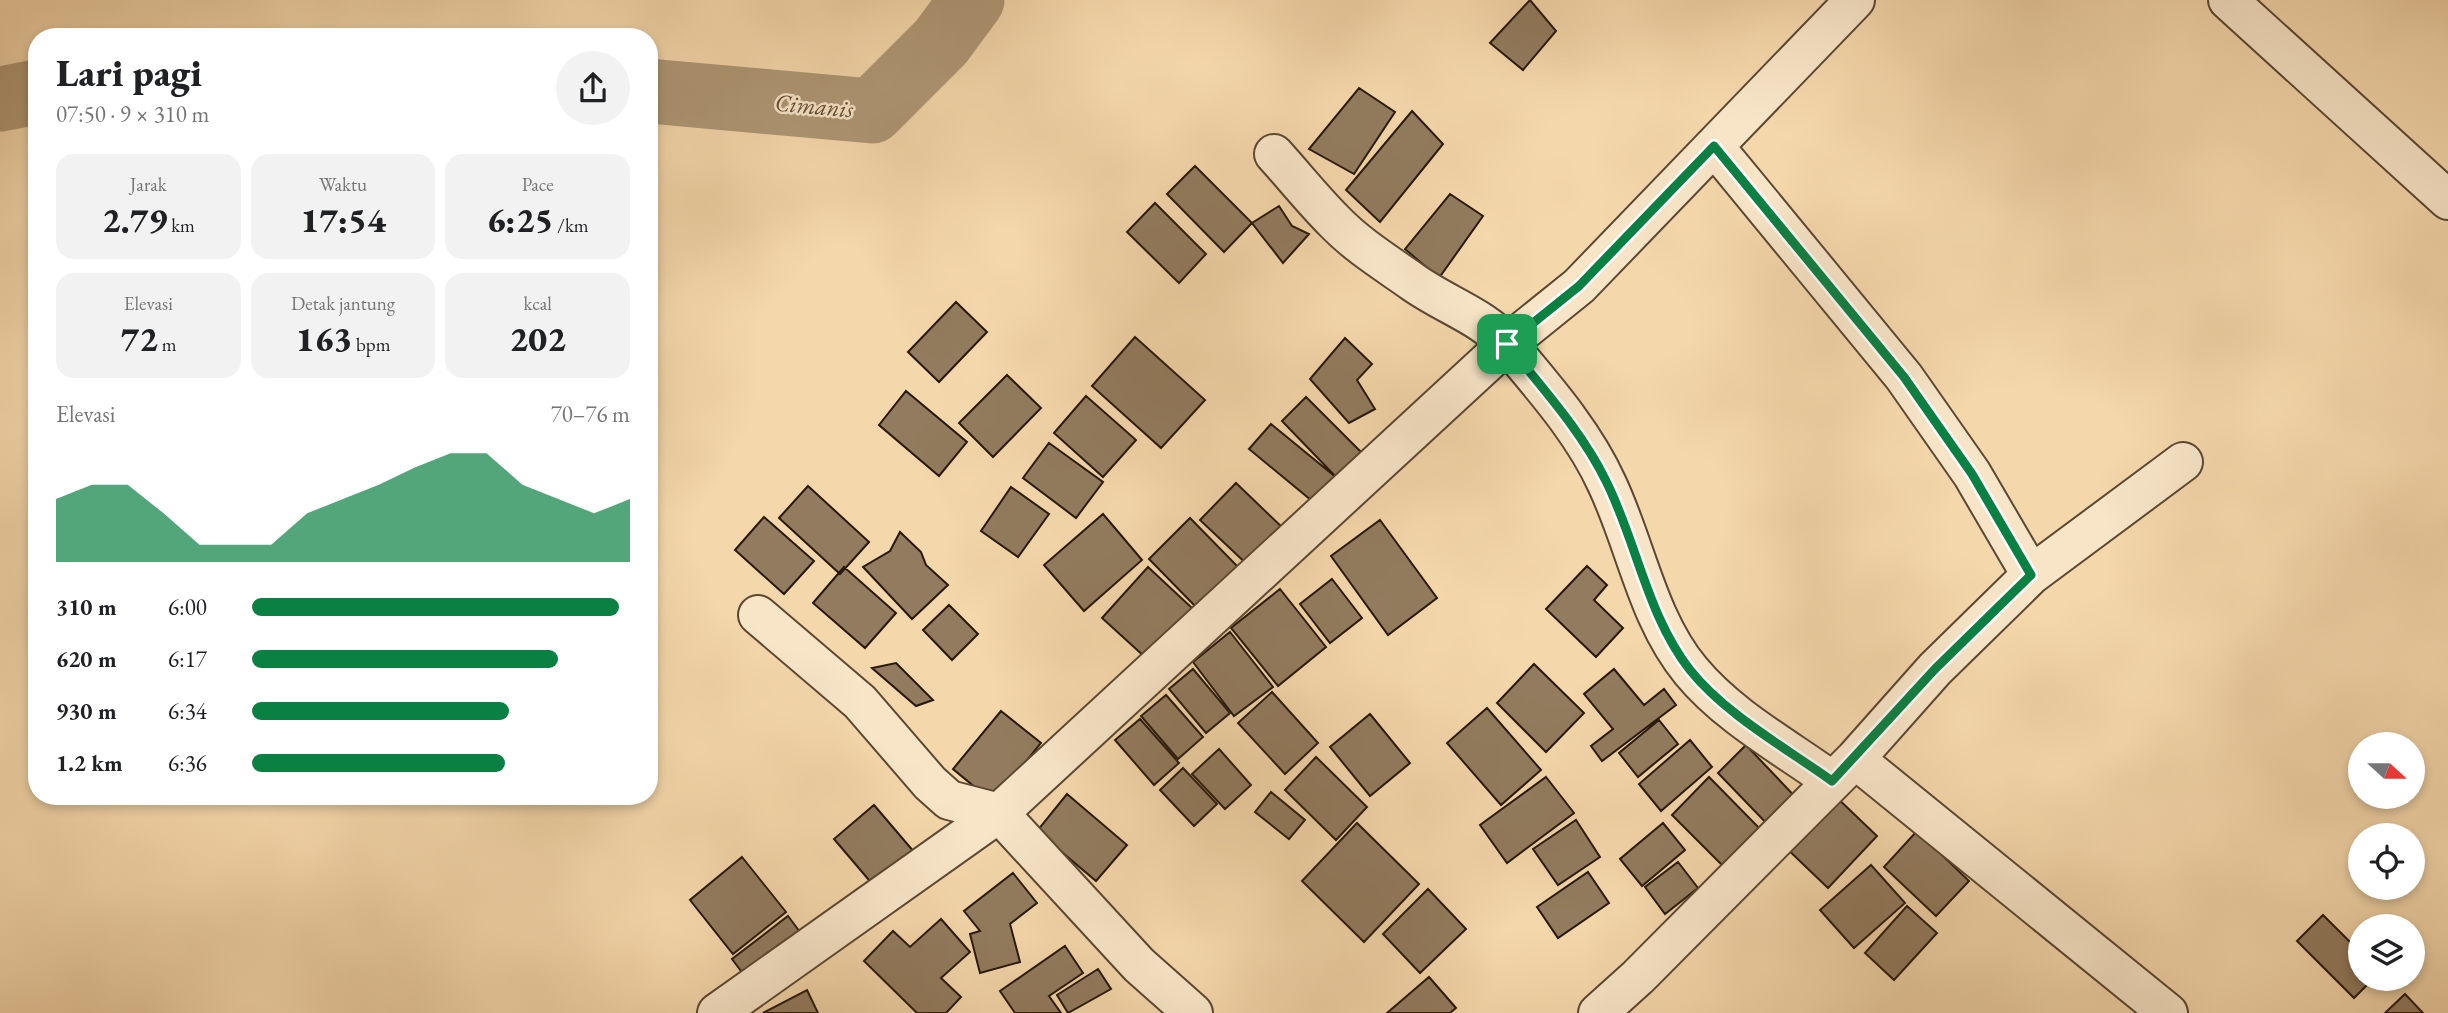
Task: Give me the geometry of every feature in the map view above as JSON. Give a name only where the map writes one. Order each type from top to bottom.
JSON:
[{"type":"street","points":[[717,1013],[999,813],[1507,344],[1579,286],[1856,0]]},
{"type":"street","points":[[2228,0],[2448,200]]},
{"type":"street","points":[[1714,146],[1904,377],[1972,474],[2031,575]]},
{"type":"street","points":[[1274,154],[1335,222],[1367,250],[1419,287],[1476,317],[1507,344],[1581,435],[1610,491],[1648,592],[1674,646],[1691,671],[1716,698],[1844,770],[2168,1013]]},
{"type":"street","points":[[1598,1013],[1638,978],[1844,770],[1935,669],[2031,575],[2183,462]]},
{"type":"street","points":[[758,615],[860,702],[930,783],[949,800],[999,813],[1139,964],[1194,1013]]},
{"type":"building","points":[[1530,0],[1556,31],[1523,70],[1490,43]]},
{"type":"building","points":[[1359,88],[1395,112],[1354,174],[1309,149]]},
{"type":"building","points":[[1412,111],[1443,144],[1380,222],[1346,190]]},
{"type":"building","points":[[1195,166],[1252,223],[1224,252],[1167,194]]},
{"type":"building","points":[[1450,194],[1483,216],[1439,278],[1405,249]]},
{"type":"building","points":[[1155,203],[1206,254],[1179,283],[1127,232]]},
{"type":"building","points":[[1279,206],[1292,226],[1309,234],[1283,263],[1252,223]]},
{"type":"building","points":[[956,302],[987,332],[939,382],[908,352]]},
{"type":"building","points":[[1135,337],[1205,400],[1161,448],[1092,386]]},
{"type":"building","points":[[1345,338],[1372,364],[1357,380],[1375,409],[1349,423],[1310,379]]},
{"type":"building","points":[[1007,375],[1041,408],[993,457],[959,423]]},
{"type":"building","points":[[906,391],[967,442],[939,476],[879,425]]},
{"type":"building","points":[[1086,396],[1136,440],[1103,477],[1054,433]]},
{"type":"building","points":[[1306,397],[1364,455],[1338,479],[1282,421]]},
{"type":"building","points":[[1271,424],[1338,479],[1317,505],[1249,449]]},
{"type":"building","points":[[1049,443],[1103,482],[1076,518],[1023,478]]},
{"type":"building","points":[[1236,483],[1287,532],[1252,569],[1200,520]]},
{"type":"building","points":[[808,486],[869,542],[840,574],[779,518]]},
{"type":"building","points":[[1011,487],[1049,514],[1018,557],[981,531]]},
{"type":"building","points":[[1103,514],[1142,560],[1084,611],[1044,565]]},
{"type":"building","points":[[764,517],[814,561],[784,594],[735,550]]},
{"type":"building","points":[[1190,518],[1238,567],[1197,608],[1149,559]]},
{"type":"building","points":[[1380,520],[1437,598],[1388,635],[1331,556]]},
{"type":"building","points":[[900,532],[921,552],[926,565],[948,585],[912,619],[863,567],[890,551]]},
{"type":"building","points":[[1587,566],[1607,585],[1594,600],[1623,628],[1596,657],[1546,609]]},
{"type":"building","points":[[844,567],[896,613],[865,648],[813,603]]},
{"type":"building","points":[[1148,567],[1192,608],[1146,658],[1102,618]]},
{"type":"building","points":[[1332,579],[1362,618],[1330,643],[1300,604]]},
{"type":"building","points":[[1280,589],[1326,647],[1278,686],[1231,628]]},
{"type":"building","points":[[949,605],[978,634],[952,660],[923,630]]},
{"type":"building","points":[[1230,632],[1273,687],[1234,716],[1193,662]]},
{"type":"building","points":[[896,663],[933,700],[916,706],[872,668]]},
{"type":"building","points":[[1534,664],[1584,713],[1546,752],[1497,703]]},
{"type":"building","points":[[1193,669],[1230,713],[1206,733],[1169,689]]},
{"type":"building","points":[[1614,669],[1644,705],[1664,689],[1676,705],[1602,761],[1591,746],[1613,729],[1584,694]]},
{"type":"building","points":[[1272,692],[1318,743],[1285,774],[1238,723]]},
{"type":"building","points":[[1166,695],[1203,737],[1178,759],[1141,716]]},
{"type":"building","points":[[1487,708],[1541,770],[1501,805],[1447,743]]},
{"type":"building","points":[[1001,711],[1041,743],[993,802],[953,769]]},
{"type":"building","points":[[1370,714],[1410,763],[1370,796],[1330,747]]},
{"type":"building","points":[[1140,719],[1179,763],[1154,785],[1115,740]]},
{"type":"building","points":[[1659,720],[1678,744],[1638,777],[1619,753]]},
{"type":"building","points":[[1690,740],[1712,767],[1661,811],[1639,784]]},
{"type":"building","points":[[1746,745],[1802,804],[1774,831],[1718,773]]},
{"type":"building","points":[[1219,749],[1251,785],[1225,809],[1192,774]]},
{"type":"building","points":[[1316,757],[1367,807],[1336,840],[1285,790]]},
{"type":"building","points":[[1183,768],[1217,804],[1194,826],[1160,790]]},
{"type":"building","points":[[1546,777],[1574,813],[1507,863],[1480,825]]},
{"type":"building","points":[[1709,777],[1764,833],[1727,870],[1672,815]]},
{"type":"building","points":[[1271,792],[1305,820],[1289,839],[1255,812]]},
{"type":"building","points":[[1831,792],[1877,836],[1828,888],[1782,844]]},
{"type":"building","points":[[1067,794],[1127,845],[1096,881],[1037,831]]},
{"type":"building","points":[[874,805],[920,859],[880,893],[834,839]]},
{"type":"building","points":[[1576,820],[1600,857],[1558,885],[1533,849]]},
{"type":"building","points":[[1357,823],[1419,884],[1364,942],[1302,881]]},
{"type":"building","points":[[1663,823],[1685,850],[1642,886],[1620,859]]},
{"type":"building","points":[[1917,831],[1969,881],[1936,916],[1884,867]]},
{"type":"building","points":[[742,857],[786,912],[733,954],[690,900]]},
{"type":"building","points":[[1678,862],[1698,888],[1665,914],[1645,887]]},
{"type":"building","points":[[1871,865],[1905,903],[1854,948],[1820,910]]},
{"type":"building","points":[[1588,872],[1609,903],[1558,938],[1537,907]]},
{"type":"building","points":[[1013,873],[1037,903],[1010,924],[1020,962],[980,973],[970,934],[980,931],[964,911]]},
{"type":"building","points":[[1428,889],[1466,929],[1420,973],[1383,934]]},
{"type":"building","points":[[1907,906],[1937,933],[1894,980],[1865,953]]},
{"type":"building","points":[[2323,915],[2348,940],[2348,991],[2361,991],[2354,998],[2297,941]]},
{"type":"building","points":[[788,916],[818,956],[762,999],[732,959]]},
{"type":"building","points":[[941,919],[970,952],[941,978],[961,997],[946,1013],[917,1013],[864,961],[893,931],[910,947]]},
{"type":"building","points":[[1065,946],[1083,973],[1049,996],[1061,1013],[1015,1013],[1000,991]]},
{"type":"building","points":[[1098,969],[1111,989],[1068,1013],[1057,995]]},
{"type":"building","points":[[1429,977],[1456,1008],[1450,1013],[1387,1013]]},
{"type":"building","points":[[807,990],[818,1013],[763,1013]]},
{"type":"building","points":[[2405,994],[2423,1013],[2385,1013]]},
{"type":"waterway","name":"Cimanis","points":[[658,92],[872,111],[941,42],[972,0]]},
{"type":"waterway","name":"Cimanis","points":[[0,99],[28,94]]},
{"type":"route","points":[[1714,146],[1904,377],[1972,474],[2031,575],[1935,669],[1855,760],[1832,781],[1716,698],[1691,671],[1674,646],[1648,592],[1618,509],[1581,435],[1507,344],[1579,286],[1714,146]]}]
